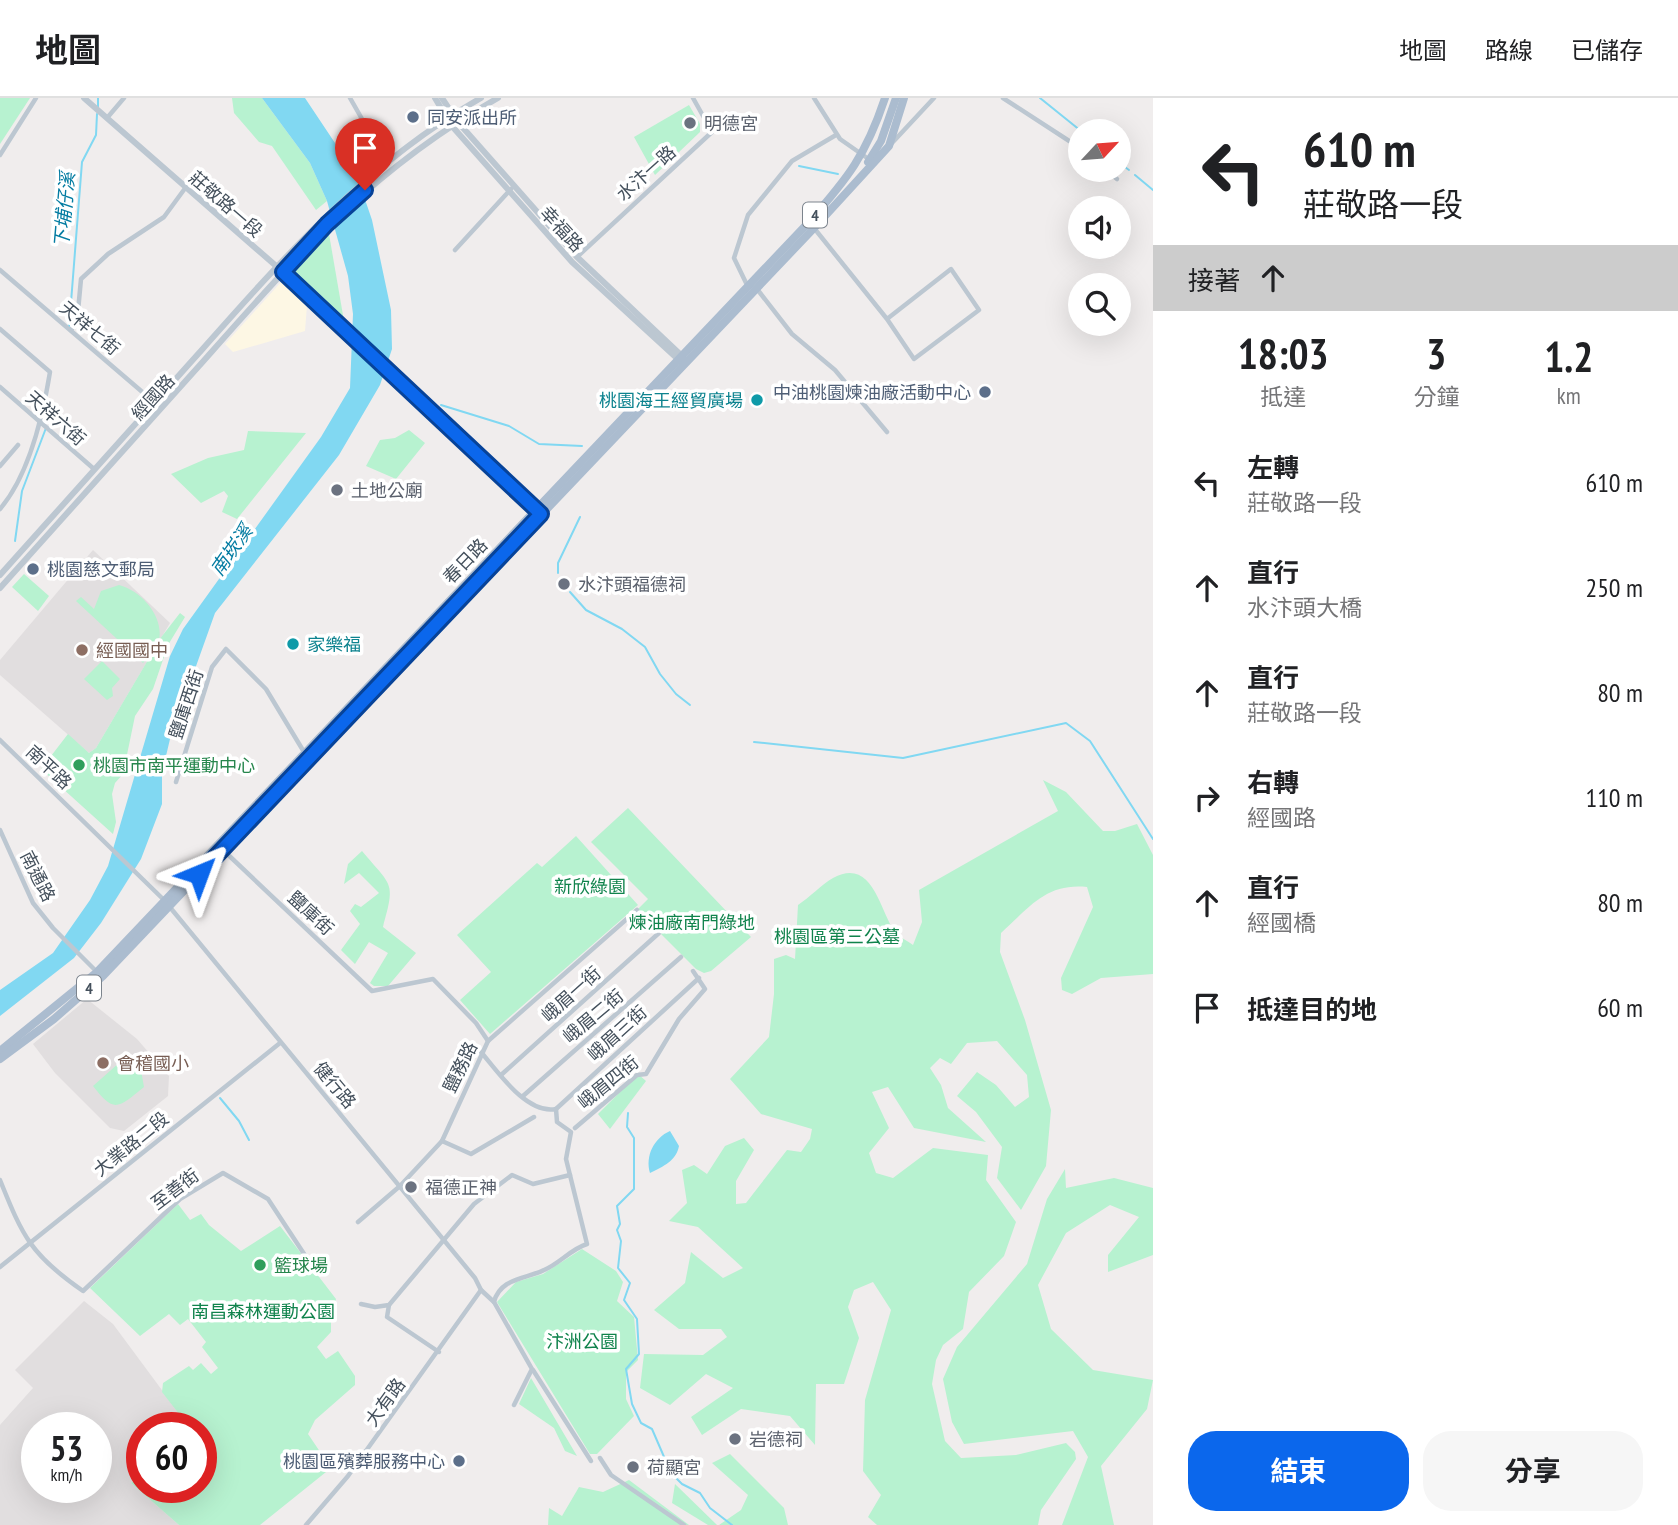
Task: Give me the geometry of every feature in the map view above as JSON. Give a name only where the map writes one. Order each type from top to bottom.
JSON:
[{"type":"main road","name":"4","points":[[869,159],[871,136],[885,98]]},
{"type":"main road","name":"4","points":[[752,287],[859,176],[881,141],[896,98]]},
{"type":"main road","name":"4","points":[[811,225],[850,175],[889,146],[904,98]]},
{"type":"main road","points":[[871,136],[889,146]]},
{"type":"main road","name":"春日路","points":[[163,900],[207,861],[752,287]]},
{"type":"main road","name":"4","points":[[0,1059],[54,1019],[100,974],[163,900]]},
{"type":"main road","name":"4","points":[[0,1051],[100,974]]},
{"type":"street","points":[[0,155],[36,98]]},
{"type":"street","points":[[105,117],[124,98]]},
{"type":"street","points":[[350,98],[386,161]]},
{"type":"street","name":"幸福路","points":[[435,98],[574,259],[683,360]]},
{"type":"street","name":"幸福路","points":[[442,98],[449,116]]},
{"type":"street","points":[[324,222],[386,161],[449,116],[481,98]]},
{"type":"street","points":[[324,222],[454,123],[498,98]]},
{"type":"street","name":"水汴一路","points":[[574,259],[712,132],[693,98]]},
{"type":"street","points":[[814,98],[836,135],[869,159]]},
{"type":"street","points":[[889,146],[934,98]]},
{"type":"street","points":[[1003,98],[1068,140]]},
{"type":"street","name":"莊敬路一段","points":[[85,100],[283,272],[538,511]]},
{"type":"street","points":[[836,135],[792,161],[748,215],[734,258],[752,287],[792,334],[835,370],[887,432]]},
{"type":"street","points":[[69,329],[77,322],[81,279],[108,254],[164,216],[186,187]]},
{"type":"street","points":[[455,250],[511,188]]},
{"type":"street","name":"經國路","points":[[0,575],[276,266],[324,222]]},
{"type":"street","name":"經國路","points":[[0,588],[283,272],[324,222]]},
{"type":"street","points":[[811,225],[887,319],[914,359],[979,310],[951,269],[887,319]]},
{"type":"street","name":"天祥七街","points":[[0,270],[161,408]]},
{"type":"street","points":[[0,329],[50,372],[43,424],[13,492],[0,509]]},
{"type":"street","name":"天祥六街","points":[[0,387],[94,470]]},
{"type":"street","points":[[0,466],[18,445]]},
{"type":"street","name":"鹽庫西街","points":[[176,782],[212,667],[226,649],[266,689],[306,756]]},
{"type":"street","name":"南平路","points":[[0,740],[163,900]]},
{"type":"street","name":"南通路","points":[[0,830],[33,902],[56,931],[100,974]]},
{"type":"street","name":"鹽庫街","points":[[220,847],[372,991],[388,990],[408,982],[433,979],[477,1023],[488,1041]]},
{"type":"street","name":"健行路","points":[[163,900],[400,1186],[475,1278],[481,1290],[494,1302],[532,1369],[591,1461]]},
{"type":"street","name":"鹽務路","points":[[358,1222],[400,1186],[442,1141],[488,1041],[637,910]]},
{"type":"street","name":"峨眉一街","points":[[501,1075],[659,933]]},
{"type":"street","name":"峨眉二街","points":[[523,1097],[681,957]]},
{"type":"street","points":[[693,971],[699,978]]},
{"type":"street","name":"峨眉四街","points":[[575,1128],[637,1075],[646,1074],[679,1019],[705,989],[699,978]]},
{"type":"street","name":"峨眉三街","points":[[556,1109],[699,978]]},
{"type":"street","name":"大業路二段","points":[[0,1267],[280,1043]]},
{"type":"street","points":[[481,1052],[523,1097],[542,1110],[556,1109],[557,1122],[571,1132],[566,1153],[587,1244],[546,1270],[510,1282],[495,1297],[494,1302]]},
{"type":"street","points":[[442,1141],[471,1154],[534,1118]]},
{"type":"street","name":"至善街","points":[[29,1244],[50,1267],[83,1291],[180,1199],[223,1173],[268,1199],[310,1263]]},
{"type":"street","points":[[439,1352],[393,1323],[387,1317],[389,1305],[474,1204],[512,1175],[533,1184],[570,1175]]},
{"type":"street","points":[[0,1180],[29,1244]]},
{"type":"street","name":"大有路","points":[[306,1525],[348,1476],[481,1290]]},
{"type":"street","points":[[360,1304],[376,1307],[389,1305]]},
{"type":"street","points":[[514,1405],[532,1369]]},
{"type":"street","points":[[600,1458],[611,1475],[684,1525]]},
{"type":"shaded area","points":[[282,281],[307,305],[305,331],[233,352],[225,344]]},
{"type":"shaded area","name":"經國國中","points":[[93,550],[170,623],[96,748],[89,753],[0,675],[0,660]]},
{"type":"shaded area","name":"會稽國小","points":[[87,999],[137,1039],[169,1076],[168,1096],[124,1131],[110,1128],[55,1073],[33,1044]]},
{"type":"shaded area","points":[[84,1301],[113,1324],[178,1412],[126,1412],[126,1503],[154,1503],[179,1525],[0,1525],[0,1425],[33,1388],[15,1370]]},
{"type":"green space","points":[[0,98],[30,98],[0,144]]},
{"type":"green space","points":[[232,98],[262,98],[310,163],[327,201],[316,210],[272,146],[259,142],[234,113]]},
{"type":"green space","points":[[689,105],[700,124],[700,132],[655,175],[634,137]]},
{"type":"green space","points":[[329,234],[344,321],[294,272]]},
{"type":"green space","points":[[409,430],[425,443],[396,479],[366,466],[380,440],[395,438]]},
{"type":"green space","points":[[248,431],[306,433],[237,519],[222,512],[228,496],[224,491],[201,503],[171,474],[208,458],[244,450]]},
{"type":"green space","points":[[24,574],[49,596],[38,611],[12,587]]},
{"type":"green space","points":[[119,585],[136,593],[150,606],[158,623],[159,640],[180,613],[185,617],[168,645],[153,689],[135,716],[123,774],[115,783],[112,794],[116,822],[113,834],[41,769],[68,734],[89,753],[96,748],[158,643],[141,651],[147,658],[143,663],[76,601],[81,597],[94,609],[101,591]]},
{"type":"green space","points":[[102,661],[120,679],[112,688],[113,696],[107,700],[84,679]]},
{"type":"green space","name":"桃園區第三公墓","points":[[1043,780],[1066,792],[1103,831],[1115,831],[1137,824],[1153,855],[1153,974],[1101,978],[1072,994],[1062,990],[1061,978],[1093,907],[1087,887],[1060,889],[1049,893],[1030,906],[1001,933],[1000,952],[1025,1020],[1051,1110],[1046,1166],[1021,1210],[997,1178],[1002,1147],[976,1112],[957,1096],[977,1072],[996,1085],[1015,1107],[1029,1097],[1027,1075],[997,1041],[967,1043],[951,1064],[940,1058],[930,1068],[941,1085],[948,1108],[986,1142],[914,1128],[888,1087],[872,1092],[889,1128],[869,1153],[876,1173],[893,1178],[933,1148],[988,1155],[986,1180],[1016,1222],[1004,1256],[969,1292],[963,1329],[943,1345],[936,1360],[932,1384],[945,1441],[961,1458],[1016,1455],[1066,1443],[1075,1452],[1076,1459],[1041,1510],[1038,1525],[877,1525],[868,1517],[881,1495],[863,1471],[865,1400],[891,1310],[873,1282],[854,1290],[848,1307],[859,1338],[844,1384],[816,1384],[815,1445],[790,1416],[741,1409],[702,1435],[691,1417],[733,1388],[706,1374],[670,1405],[640,1388],[644,1354],[703,1355],[727,1337],[721,1329],[679,1329],[654,1310],[685,1283],[691,1252],[723,1278],[743,1268],[698,1227],[669,1221],[687,1203],[682,1170],[694,1165],[707,1174],[725,1146],[744,1138],[754,1150],[736,1181],[736,1204],[746,1203],[787,1150],[801,1152],[810,1139],[812,1129],[761,1114],[730,1079],[769,1037],[774,994],[774,959],[786,955],[795,959],[798,905],[833,878],[847,873],[857,874],[873,889],[895,932],[913,945],[922,922],[919,890],[1058,811]]},
{"type":"green space","name":"煉油廠南門綠地","points":[[628,808],[751,937],[711,971],[704,973],[696,969],[637,910],[648,899],[591,842]]},
{"type":"green space","name":"新欣綠園","points":[[576,836],[638,905],[490,1034],[460,1000],[491,972],[457,935],[537,863],[542,867]]},
{"type":"green space","points":[[362,851],[389,885],[389,901],[383,927],[416,953],[388,986],[374,986],[370,983],[388,953],[369,942],[355,964],[341,950],[360,924],[350,911],[355,904],[361,907],[379,893],[359,873],[344,884],[348,864]]},
{"type":"green space","points":[[128,1055],[132,1059],[128,1062],[141,1070],[144,1087],[128,1100],[116,1105],[111,1104],[93,1086]]},
{"type":"green space","points":[[638,1074],[646,1081],[610,1129],[598,1114]]},
{"type":"green space","points":[[1065,1169],[1066,1188],[1114,1178],[1153,1188],[1153,1255],[1108,1272],[1108,1255],[1139,1217],[1110,1205],[1066,1233],[1038,1285],[1051,1329],[1093,1370],[1153,1380],[1147,1409],[1101,1466],[1114,1525],[1062,1525],[1088,1457],[1073,1431],[964,1444],[952,1422],[943,1379],[957,1347],[1027,1264],[1047,1199]]},
{"type":"green space","name":"南昌森林運動公園","points":[[178,1204],[190,1220],[201,1214],[209,1225],[241,1251],[280,1226],[336,1299],[331,1332],[317,1347],[326,1359],[338,1351],[355,1376],[355,1385],[315,1420],[308,1434],[331,1468],[260,1525],[179,1525],[154,1503],[217,1503],[217,1412],[178,1412],[162,1392],[163,1383],[189,1366],[193,1370],[201,1363],[211,1374],[218,1368],[202,1347],[206,1342],[188,1319],[180,1325],[169,1314],[140,1336],[90,1288]]},
{"type":"green space","name":"汴洲公園","points":[[582,1249],[616,1271],[623,1282],[617,1301],[634,1317],[638,1360],[626,1372],[626,1399],[634,1416],[597,1454],[590,1454],[497,1302],[516,1282],[543,1274]]},
{"type":"green space","points":[[531,1378],[577,1456],[565,1451],[554,1428],[519,1404]]},
{"type":"green space","points":[[730,1454],[784,1508],[788,1525],[719,1525],[741,1510],[748,1495],[712,1463]]},
{"type":"green space","points":[[629,1480],[689,1525],[548,1525],[549,1508],[562,1516],[579,1487],[603,1492]]},
{"type":"green space","points":[[675,1484],[717,1525],[708,1525],[672,1503]]},
{"type":"water","points":[[262,98],[305,98],[357,176],[372,220],[391,310],[392,349],[380,385],[339,455],[215,613],[170,739],[162,773],[162,804],[141,859],[101,923],[74,958],[0,1016],[0,990],[53,953],[90,900],[108,866],[170,656],[183,629],[321,437],[350,388],[353,314],[348,276],[327,201],[310,163]]},
{"type":"water","points":[[670,1131],[679,1146],[675,1156],[650,1173],[652,1148],[659,1138]]},
{"type":"waterway","name":"下埔仔溪","points":[[98,98],[98,108]]},
{"type":"waterway","points":[[1040,98],[1068,121]]},
{"type":"waterway","name":"下埔仔溪","points":[[69,328],[82,162],[96,135],[97,114]]},
{"type":"waterway","points":[[799,166],[838,174]]},
{"type":"waterway","points":[[1135,175],[1153,190]]},
{"type":"waterway","points":[[441,405],[509,426],[539,444],[582,446]]},
{"type":"waterway","name":"下埔仔溪","points":[[15,541],[22,491],[46,428]]},
{"type":"waterway","points":[[558,573],[558,563],[580,517]]},
{"type":"waterway","points":[[570,592],[586,610],[622,629],[645,647],[660,674],[676,694],[690,705]]},
{"type":"waterway","points":[[754,742],[903,758],[1066,723],[1090,741],[1153,839]]},
{"type":"waterway","points":[[220,1098],[239,1121],[249,1140]]},
{"type":"waterway","points":[[628,1113],[627,1127],[634,1138],[634,1189],[617,1206],[620,1224],[617,1230],[621,1241],[618,1268],[630,1283],[624,1300],[637,1319],[639,1354],[626,1369],[632,1404],[641,1423],[652,1429],[671,1473],[682,1484],[700,1493],[710,1508],[732,1525]]},
{"type":"place","name":"同安派出所","points":[[413,117]]},
{"type":"place","name":"明德宮","points":[[690,123]]},
{"type":"place","name":"中油桃園煉油廠活動中心","points":[[985,392]]},
{"type":"place","name":"桃園海王經貿廣場","points":[[757,400]]},
{"type":"place","name":"土地公廟","points":[[337,490]]},
{"type":"place","name":"桃園慈文郵局","points":[[33,569]]},
{"type":"place","name":"水汴頭福德祠","points":[[564,584]]},
{"type":"place","name":"家樂福","points":[[293,644]]},
{"type":"place","name":"經國國中","points":[[82,650]]},
{"type":"place","name":"桃園市南平運動中心","points":[[79,765]]},
{"type":"place","name":"會稽國小","points":[[103,1063]]},
{"type":"place","name":"福德正神","points":[[411,1187]]},
{"type":"place","name":"籃球場","points":[[260,1265]]},
{"type":"place","name":"岩德祠","points":[[735,1439]]},
{"type":"place","name":"桃園區殯葬服務中心","points":[[459,1461]]},
{"type":"place","name":"荷顯宮","points":[[633,1467]]},
{"type":"route","points":[[199,874],[541,514],[283,272],[327,224],[365,190]]},
{"type":"water label","name":"南崁溪","points":[[231,550]]}]
